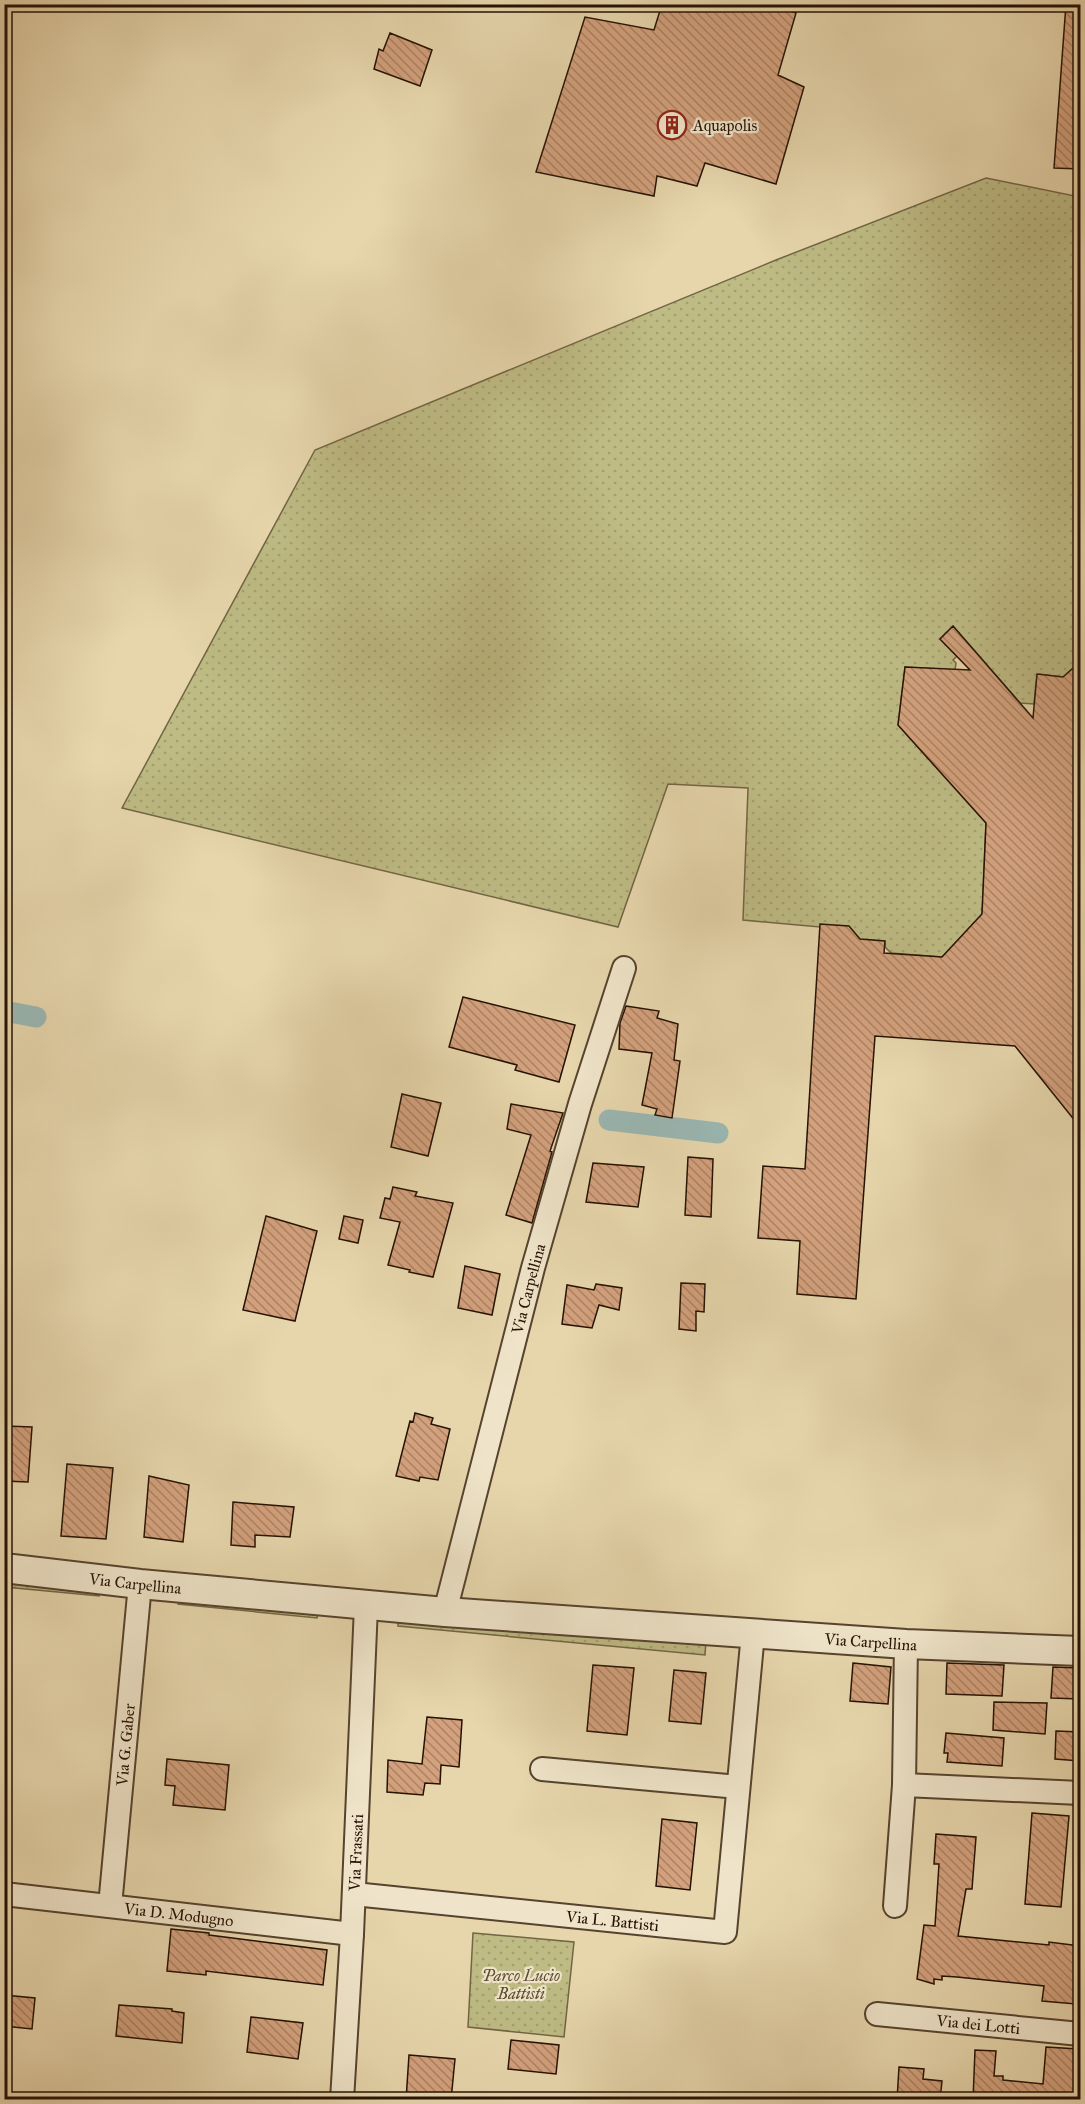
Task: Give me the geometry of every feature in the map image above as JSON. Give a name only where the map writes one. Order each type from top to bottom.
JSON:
[{"type":"street","name":"Via Carpellina","points":[[445,1612],[533,1268],[580,1104],[624,969]]},
{"type":"street","name":"Via Carpellina","points":[[4,1568],[366,1606],[906,1644],[1080,1651]]},
{"type":"street","name":"Via G. Gaber","points":[[110,1906],[140,1584]]},
{"type":"street","name":"Via Frassati","points":[[342,2100],[354,1894],[366,1606]]},
{"type":"street","name":"Via L. Battisti","points":[[354,1894],[725,1932],[753,1633]]},
{"type":"street","points":[[895,1906],[904,1785],[906,1644]]},
{"type":"street","points":[[542,1769],[738,1787]]},
{"type":"street","points":[[904,1785],[1080,1793]]},
{"type":"street","name":"Via D. Modugno","points":[[4,1894],[352,1934]]},
{"type":"street","name":"Via dei Lotti","points":[[877,2014],[1080,2034]]},
{"type":"green space","points":[[986,178],[1080,197],[1080,662],[1063,677],[1039,674],[1034,704],[1020,703],[953,626],[940,639],[957,656],[953,660],[956,663],[955,670],[905,667],[898,725],[986,823],[982,914],[942,957],[891,953],[882,941],[869,940],[867,942],[822,925],[820,927],[743,920],[748,788],[668,784],[618,927],[122,808],[315,450],[776,260]]},
{"type":"green space","points":[[5,1580],[99,1592],[99,1596],[5,1587]]},
{"type":"green space","points":[[179,1599],[318,1613],[317,1618],[178,1604]]},
{"type":"green space","points":[[398,1621],[706,1640],[705,1655],[398,1626]]},
{"type":"green space","name":"Parco Lucio Battisti","points":[[473,1933],[574,1942],[564,2037],[468,2027]]},
{"type":"building","name":"Aquapolis","points":[[662,4],[695,4],[719,10],[722,4],[771,4],[796,13],[778,75],[804,87],[776,184],[705,163],[697,186],[657,176],[654,196],[536,172],[585,17],[654,30]]},
{"type":"building","points":[[1066,4],[1080,4],[1080,169],[1054,168]]},
{"type":"building","points":[[390,33],[432,50],[420,86],[374,69],[379,49],[383,51]]},
{"type":"building","points":[[953,626],[1033,718],[1037,674],[1063,677],[1080,662],[1080,1127],[1015,1046],[875,1036],[856,1299],[797,1294],[800,1241],[758,1238],[763,1166],[805,1169],[820,924],[849,926],[860,939],[885,941],[884,953],[942,957],[982,914],[986,823],[898,725],[905,667],[970,670],[940,639]]},
{"type":"building","points":[[463,997],[575,1025],[559,1082],[515,1070],[517,1065],[449,1047]]},
{"type":"building","points":[[626,1006],[659,1011],[657,1018],[678,1024],[674,1060],[680,1061],[672,1118],[655,1115],[657,1109],[642,1105],[652,1053],[619,1049],[620,1023]]},
{"type":"building","points":[[402,1094],[441,1103],[428,1156],[391,1147]]},
{"type":"building","points":[[511,1104],[563,1113],[550,1151],[552,1152],[532,1223],[506,1215],[531,1135],[507,1129]]},
{"type":"building","points":[[688,1157],[713,1159],[711,1217],[685,1215]]},
{"type":"building","points":[[593,1163],[644,1167],[638,1207],[586,1202]]},
{"type":"building","points":[[393,1187],[417,1192],[415,1196],[453,1203],[433,1277],[388,1265],[400,1222],[380,1218],[385,1198],[390,1199]]},
{"type":"building","points":[[266,1216],[317,1231],[295,1321],[243,1310]]},
{"type":"building","points":[[344,1216],[363,1220],[358,1243],[339,1239]]},
{"type":"building","points":[[465,1266],[500,1274],[492,1315],[458,1308]]},
{"type":"building","points":[[681,1283],[705,1284],[704,1312],[696,1311],[696,1331],[679,1329]]},
{"type":"building","points":[[596,1284],[622,1288],[619,1310],[599,1305],[592,1328],[562,1324],[567,1285],[594,1290]]},
{"type":"building","points":[[415,1413],[433,1418],[431,1424],[450,1429],[438,1480],[420,1477],[419,1481],[396,1476],[410,1421],[413,1422]]},
{"type":"building","points":[[6,1426],[32,1427],[28,1482],[4,1481]]},
{"type":"building","points":[[67,1464],[113,1468],[106,1539],[61,1536]]},
{"type":"building","points":[[149,1476],[189,1485],[183,1542],[144,1537]]},
{"type":"building","points":[[233,1502],[294,1507],[290,1537],[255,1535],[255,1547],[231,1545]]},
{"type":"building","points":[[853,1663],[891,1667],[888,1704],[850,1701]]},
{"type":"building","points":[[947,1663],[1004,1665],[1002,1696],[946,1694]]},
{"type":"building","points":[[593,1665],[634,1668],[627,1735],[587,1731]]},
{"type":"building","points":[[1053,1667],[1080,1668],[1080,1699],[1051,1698]]},
{"type":"building","points":[[674,1670],[706,1673],[701,1724],[669,1721]]},
{"type":"building","points":[[994,1702],[1047,1703],[1045,1734],[993,1730]]},
{"type":"building","points":[[427,1717],[462,1720],[459,1767],[441,1765],[440,1784],[425,1783],[423,1795],[387,1792],[388,1760],[422,1764]]},
{"type":"building","points":[[1056,1731],[1080,1732],[1080,1761],[1055,1759]]},
{"type":"building","points":[[946,1733],[1004,1738],[1002,1766],[947,1762],[948,1753],[944,1753]]},
{"type":"building","points":[[167,1759],[229,1765],[225,1810],[173,1805],[175,1786],[165,1785]]},
{"type":"building","points":[[1032,1813],[1069,1816],[1061,1907],[1025,1904]]},
{"type":"building","points":[[662,1819],[697,1823],[690,1890],[656,1886]]},
{"type":"building","points":[[936,1834],[976,1837],[972,1889],[966,1889],[958,1936],[1080,1946],[1076,2004],[1042,2001],[1044,1986],[942,1976],[942,1980],[934,1979],[934,1984],[917,1979],[924,1925],[935,1926],[939,1864],[934,1864]]},
{"type":"building","points":[[171,1929],[327,1950],[323,1985],[206,1971],[206,1975],[167,1971]]},
{"type":"building","points":[[4,1995],[35,1998],[32,2029],[4,2026]]},
{"type":"building","points":[[119,2005],[172,2009],[172,2011],[184,2013],[182,2043],[116,2036]]},
{"type":"building","points":[[251,2017],[303,2023],[298,2059],[247,2052]]},
{"type":"building","points":[[511,2040],[559,2045],[556,2074],[508,2069]]},
{"type":"building","points":[[1046,2047],[1078,2049],[1073,2100],[973,2100],[975,2050],[996,2051],[994,2076],[1003,2076],[1003,2080],[1043,2084]]},
{"type":"building","points":[[409,2055],[455,2059],[451,2100],[406,2100]]},
{"type":"building","points":[[899,2067],[924,2069],[923,2079],[942,2081],[940,2100],[897,2100]]},
{"type":"waterway","points":[[4,1011],[36,1017]]},
{"type":"waterway","points":[[609,1120],[718,1133]]},
{"type":"place","name":"Aquapolis","points":[[672,125]]}]
